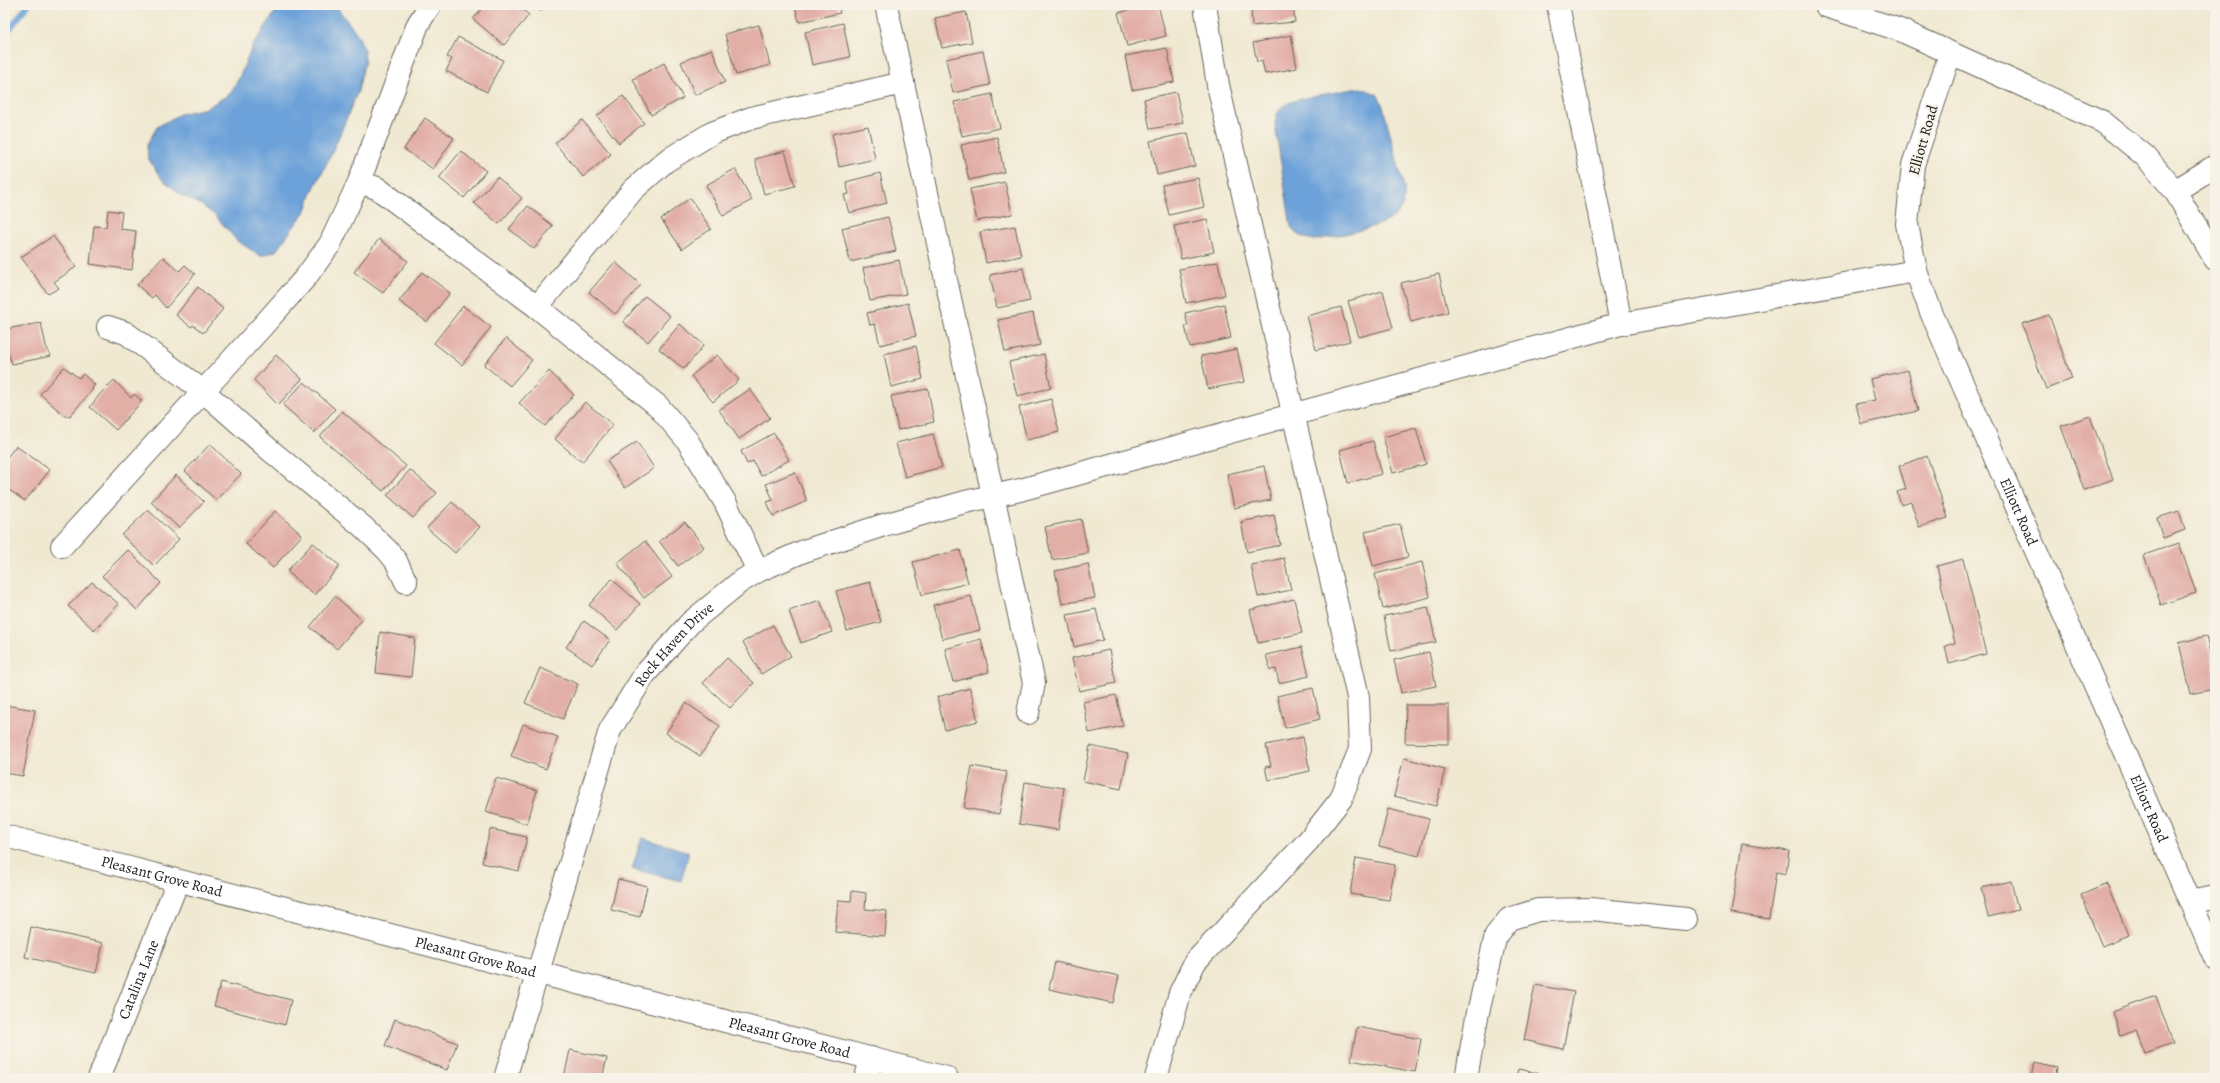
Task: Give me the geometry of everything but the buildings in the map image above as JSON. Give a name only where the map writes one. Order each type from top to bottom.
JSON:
[{"type":"street","points":[[62,546],[306,277],[330,244],[359,182],[418,24],[430,5]]},
{"type":"street","points":[[886,5],[1034,683],[1028,713]]},
{"type":"street","points":[[1156,1078],[1180,993],[1194,962],[1308,841],[1341,799],[1360,749],[1358,697],[1218,85],[1205,5]]},
{"type":"street","points":[[1558,5],[1621,324]]},
{"type":"street","points":[[1826,6],[1900,30],[1950,54],[2044,93],[2104,122],[2145,156],[2175,191],[2215,259]]},
{"type":"street","name":"Elliott Road","points":[[1950,54],[1913,165],[1907,224],[1916,270],[1931,312],[2215,958]]},
{"type":"street","points":[[536,307],[633,190],[666,161],[712,134],[751,118],[903,83]]},
{"type":"street","points":[[2175,191],[2215,166]]},
{"type":"street","points":[[359,182],[377,188],[536,307],[658,406],[687,440],[725,502],[758,571]]},
{"type":"street","name":"Rock Haven Drive","points":[[504,1078],[538,972],[610,730],[645,674],[690,622],[737,583],[758,571],[804,552],[887,524],[1621,324],[1916,270]]},
{"type":"street","points":[[108,327],[126,333],[203,390],[382,545],[396,561],[406,582]]},
{"type":"street","name":"Pleasant Grove Road","points":[[5,836],[538,972],[869,1068],[947,1078]]},
{"type":"street","name":"Catalina Lane","points":[[99,1078],[178,881]]},
{"type":"street","points":[[2191,902],[2215,897]]},
{"type":"street","points":[[1466,1078],[1477,1017],[1496,935],[1509,919],[1538,910],[1591,909],[1686,919]]},
{"type":"water","points":[[280,5],[335,5],[358,35],[364,50],[365,60],[358,91],[332,153],[312,192],[306,210],[276,251],[261,256],[237,241],[215,215],[200,204],[181,195],[161,178],[148,158],[147,145],[157,127],[180,114],[206,108],[230,94],[239,78],[252,47]]},
{"type":"water","points":[[1361,88],[1377,94],[1382,103],[1404,187],[1404,199],[1402,206],[1395,216],[1369,228],[1315,240],[1305,238],[1291,227],[1275,125],[1277,115],[1283,106],[1297,100]]},
{"type":"water","points":[[642,838],[689,852],[681,881],[632,869]]},
{"type":"waterway","points":[[5,35],[28,5]]}]
